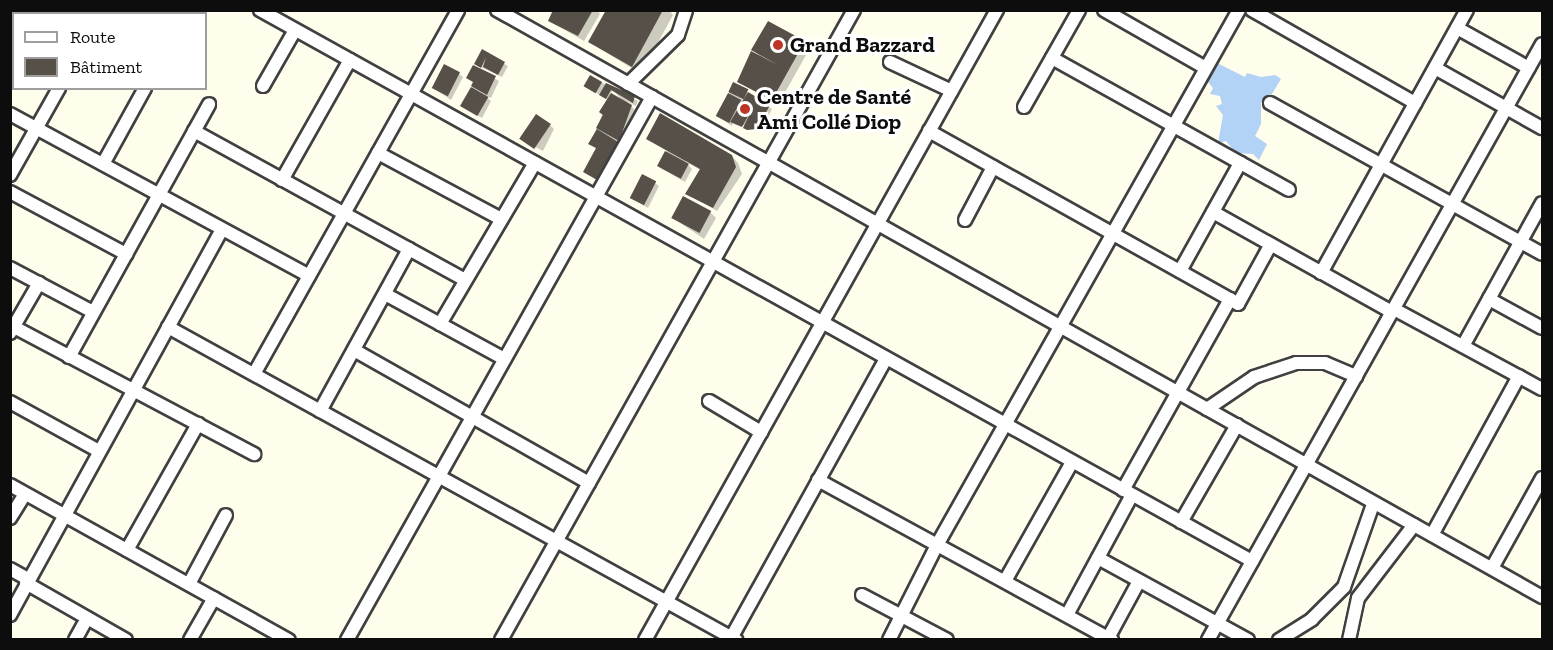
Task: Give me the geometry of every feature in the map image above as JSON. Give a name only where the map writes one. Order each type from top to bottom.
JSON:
[{"type":"street","points":[[260,10],[1252,561]]},
{"type":"street","points":[[254,374],[458,10]]},
{"type":"street","points":[[497,10],[512,14],[628,84],[1542,597]]},
{"type":"street","points":[[628,84],[678,35],[686,10]]},
{"type":"street","points":[[501,639],[854,10]]},
{"type":"street","points":[[645,639],[997,10]]},
{"type":"street","points":[[1024,107],[1079,10]]},
{"type":"street","points":[[1104,10],[1204,67]]},
{"type":"street","points":[[889,639],[937,545],[1204,67],[1239,10]]},
{"type":"street","points":[[1252,10],[1415,103]]},
{"type":"street","points":[[1321,273],[1467,10]]},
{"type":"street","points":[[1457,28],[1529,68]]},
{"type":"street","points":[[263,86],[295,30]]},
{"type":"street","points":[[1208,639],[1542,44]]},
{"type":"street","points":[[1052,58],[1289,190]]},
{"type":"street","points":[[282,180],[350,60]]},
{"type":"street","points":[[890,62],[952,91]]},
{"type":"street","points":[[1435,68],[1542,128]]},
{"type":"street","points":[[10,175],[58,90]]},
{"type":"street","points":[[103,164],[144,90]]},
{"type":"street","points":[[347,639],[652,97]]},
{"type":"street","points":[[1270,103],[1542,254]]},
{"type":"street","points":[[69,357],[209,104]]},
{"type":"street","points":[[10,114],[309,276]]},
{"type":"street","points":[[194,131],[465,280]]},
{"type":"street","points":[[929,131],[1238,304],[1271,244]]},
{"type":"street","points":[[378,153],[501,219]]},
{"type":"street","points":[[1180,271],[1240,163]]},
{"type":"street","points":[[440,324],[535,164]]},
{"type":"street","points":[[965,220],[993,167]]},
{"type":"street","points":[[10,192],[126,254]]},
{"type":"street","points":[[1462,346],[1542,203]]},
{"type":"street","points":[[1213,212],[1321,273],[1542,389]]},
{"type":"street","points":[[10,615],[222,229]]},
{"type":"street","points":[[320,411],[409,249]]},
{"type":"street","points":[[10,268],[93,312]]},
{"type":"street","points":[[39,283],[12,330],[69,357],[254,454]]},
{"type":"street","points":[[385,294],[504,359]]},
{"type":"street","points":[[1067,615],[1098,558],[1127,492],[1178,392],[1230,299]]},
{"type":"street","points":[[1489,299],[1542,328]]},
{"type":"street","points":[[168,327],[732,638],[886,358]]},
{"type":"street","points":[[354,350],[589,483]]},
{"type":"street","points":[[1207,410],[1254,376],[1296,363],[1325,363],[1356,376]]},
{"type":"street","points":[[1432,535],[1519,376]]},
{"type":"street","points":[[709,401],[761,432]]},
{"type":"street","points":[[10,402],[99,451]]},
{"type":"street","points":[[127,550],[198,424]]},
{"type":"street","points":[[1181,522],[1237,426]]},
{"type":"street","points":[[1005,581],[1072,462]]},
{"type":"street","points":[[1492,568],[1542,478]]},
{"type":"street","points":[[818,480],[1109,639],[1139,581]]},
{"type":"street","points":[[10,485],[214,598],[271,635],[289,639]]},
{"type":"street","points":[[10,518],[25,494]]},
{"type":"street","points":[[1279,639],[1312,619],[1344,587],[1373,504]]},
{"type":"street","points":[[189,584],[226,515]]},
{"type":"street","points":[[1349,639],[1358,598],[1414,525]]},
{"type":"street","points":[[1098,558],[1248,639]]},
{"type":"street","points":[[10,569],[87,618],[126,639]]},
{"type":"street","points":[[1344,587],[1358,598]]},
{"type":"street","points":[[862,595],[947,639]]},
{"type":"street","points":[[190,639],[214,598]]},
{"type":"street","points":[[75,639],[87,618]]},
{"type":"water","points":[[1211,60],[1245,77],[1247,73],[1261,77],[1275,75],[1281,79],[1267,102],[1261,103],[1261,124],[1255,136],[1267,144],[1259,160],[1253,154],[1236,153],[1226,141],[1218,143],[1223,115],[1216,106],[1222,104],[1220,96],[1210,94],[1213,88],[1204,77]]},
{"type":"building","points":[[553,10],[593,10],[578,36],[548,21]]},
{"type":"building","points":[[606,10],[663,10],[632,67],[588,42]]},
{"type":"building","points":[[768,21],[805,41],[772,100],[737,82],[751,51],[778,65],[751,50]]},
{"type":"building","points":[[482,49],[505,62],[498,75],[483,67],[486,57],[481,68],[474,64]]},
{"type":"building","points":[[444,64],[460,72],[448,96],[432,88]]},
{"type":"building","points":[[473,65],[496,76],[487,95],[471,86],[473,82],[466,78]]},
{"type":"building","points":[[590,75],[602,82],[596,93],[584,86]]},
{"type":"building","points":[[733,82],[748,89],[744,99],[728,92]]},
{"type":"building","points":[[606,83],[635,96],[633,103],[611,90],[606,99],[599,95]]},
{"type":"building","points":[[471,87],[488,97],[477,116],[460,106]]},
{"type":"building","points":[[748,92],[770,105],[757,129],[743,128],[752,109],[742,127],[730,122]]},
{"type":"building","points":[[611,93],[632,105],[619,141],[596,128],[603,115],[599,112]]},
{"type":"building","points":[[728,93],[741,100],[729,123],[716,116]]},
{"type":"building","points":[[660,113],[732,155],[736,167],[713,208],[685,194],[700,169],[646,139]]},
{"type":"building","points":[[536,114],[551,124],[534,149],[519,139]]},
{"type":"building","points":[[597,129],[618,142],[599,181],[583,172],[596,148],[588,144]]},
{"type":"building","points":[[665,151],[689,164],[681,179],[657,166]]},
{"type":"building","points":[[642,174],[656,181],[644,205],[630,198]]},
{"type":"building","points":[[683,196],[711,211],[700,233],[671,218]]},
{"type":"place","name":"Grand Bazzard","points":[[778,45]]},
{"type":"place","name":"Centre de Santé Ami Collé Diop","points":[[745,109]]}]
